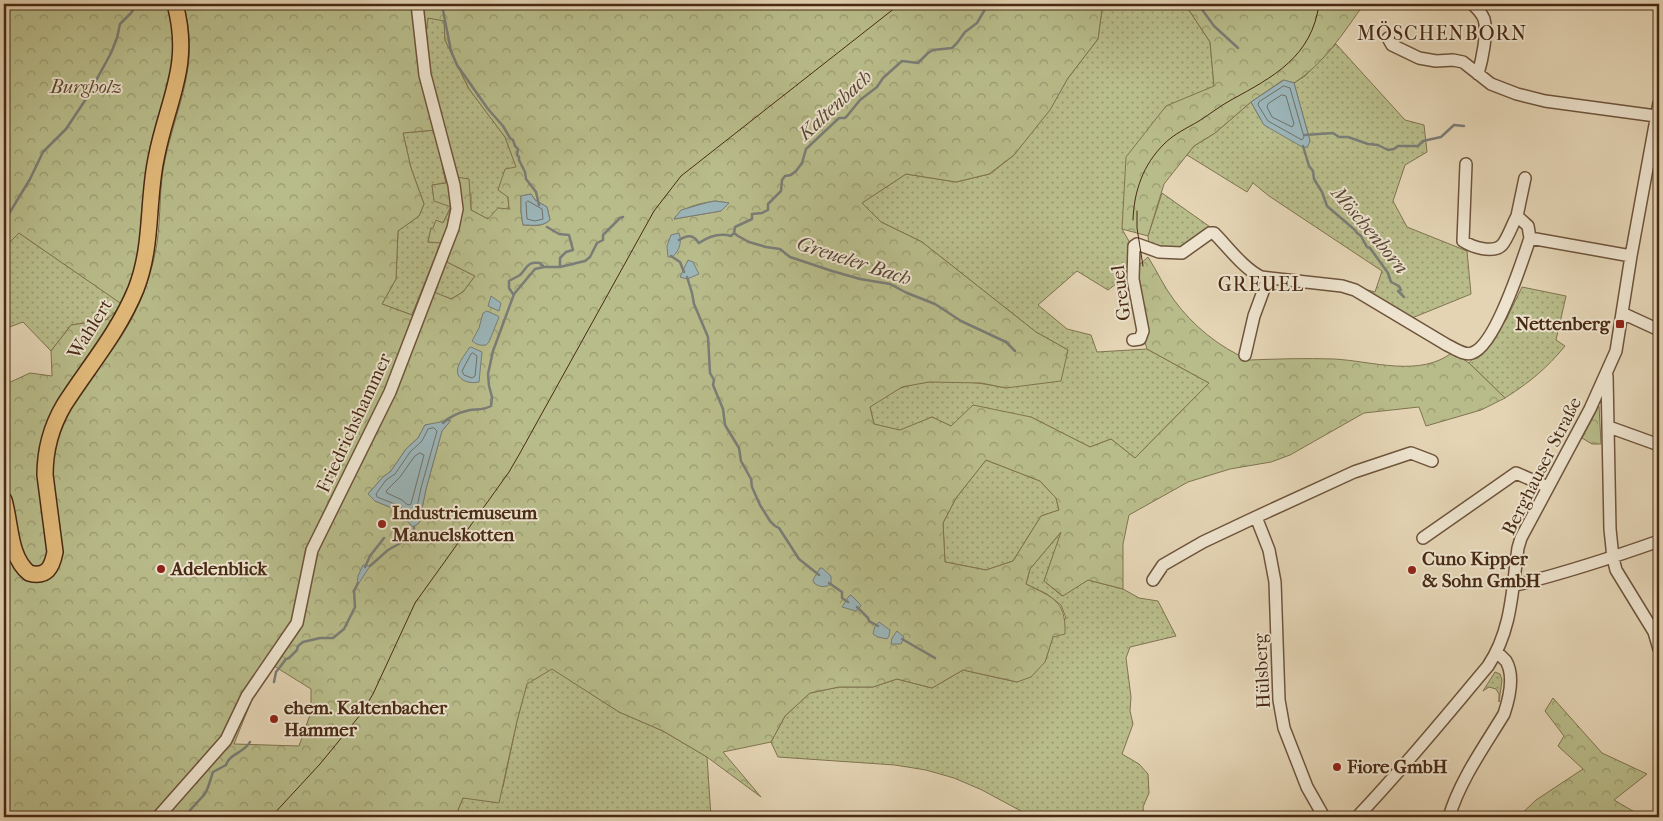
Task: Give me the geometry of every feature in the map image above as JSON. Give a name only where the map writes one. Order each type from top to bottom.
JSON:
[{"type":"main road","name":"Wahlert","points":[[4,500],[13,545],[21,564],[29,573],[42,574],[47,572],[53,562],[55,552],[46,486],[45,462],[48,440],[54,422],[64,404],[116,330],[131,300],[140,276],[148,243],[156,159],[178,82],[181,33],[175,4]]},
{"type":"street","name":"Friedrichshammer","points":[[158,817],[226,740],[247,696],[297,623],[312,550],[390,392],[453,228],[457,209],[454,185],[425,75],[418,4]]},
{"type":"street","points":[[1472,4],[1480,12],[1485,23],[1484,43],[1478,74]]},
{"type":"street","points":[[1388,38],[1392,45],[1419,58],[1463,62],[1491,84],[1517,94],[1545,101],[1656,116]]},
{"type":"street","name":"Berghauser Straße","points":[[1357,817],[1419,749],[1488,666],[1497,652],[1506,627],[1521,538],[1590,409],[1618,342],[1631,256],[1655,144],[1656,116],[1659,104]]},
{"type":"street","points":[[1466,164],[1463,241],[1471,246],[1493,249],[1501,246],[1517,216],[1525,178]]},
{"type":"street","points":[[1517,216],[1528,226],[1530,238],[1631,256]]},
{"type":"street","name":"Greuel","points":[[1133,340],[1140,339],[1143,331],[1133,279],[1134,246],[1137,244],[1159,252],[1182,253],[1210,232],[1214,233],[1255,274],[1268,278],[1342,286],[1360,292],[1447,345],[1462,352],[1472,353],[1479,348],[1497,324],[1530,238]]},
{"type":"street","points":[[1245,355],[1254,316],[1268,278]]},
{"type":"street","points":[[1622,313],[1659,330]]},
{"type":"street","points":[[1607,372],[1610,529],[1613,558],[1616,570],[1654,632],[1659,650]]},
{"type":"street","points":[[1609,427],[1659,445]]},
{"type":"street","points":[[1153,580],[1163,566],[1203,542],[1354,472],[1411,453],[1432,461]]},
{"type":"street","points":[[1423,538],[1516,473],[1548,487]]},
{"type":"street","name":"Hülsberg","points":[[1256,518],[1269,550],[1275,582],[1279,700],[1284,728],[1307,787],[1324,817]]},
{"type":"street","points":[[1512,586],[1613,558],[1659,541]]},
{"type":"street","points":[[1449,817],[1457,794],[1504,714],[1507,705],[1510,674],[1506,662],[1497,652]]},
{"type":"green space","name":"Burgholz","points":[[4,4],[170,4],[177,36],[171,86],[151,160],[141,252],[137,269],[124,304],[63,393],[53,411],[46,431],[42,452],[55,453],[60,433],[68,415],[125,330],[139,304],[151,270],[157,243],[163,170],[181,101],[188,65],[188,26],[183,4],[1106,4],[1102,9],[1098,39],[1068,78],[1050,110],[1014,155],[989,174],[956,182],[906,174],[862,203],[881,222],[922,242],[1036,332],[1068,350],[1061,381],[1006,388],[981,383],[929,382],[902,387],[870,407],[874,424],[900,430],[932,417],[951,426],[973,405],[1031,417],[1090,447],[1111,439],[1135,458],[1209,383],[1147,349],[1125,277],[1148,257],[1181,310],[1207,335],[1227,349],[1249,360],[1334,359],[1411,366],[1440,360],[1453,352],[1469,363],[1505,398],[1481,410],[1426,426],[1419,407],[1364,413],[1290,455],[1271,462],[1230,469],[1188,482],[1129,515],[1123,544],[1123,589],[1088,580],[1063,596],[1044,581],[1061,532],[1030,569],[1026,584],[1056,601],[1063,614],[1065,634],[1053,637],[1045,662],[1031,677],[1017,682],[963,670],[932,688],[897,679],[873,687],[839,687],[810,693],[785,716],[771,742],[723,752],[761,797],[707,757],[663,731],[619,712],[552,669],[527,684],[499,803],[463,798],[455,817],[4,817],[4,385],[30,373],[52,376],[51,351],[71,325],[106,320],[123,305],[19,233],[4,248]],"holes":[[[428,18],[444,21],[445,40],[469,89],[505,137],[516,167],[505,169],[498,190],[508,197],[509,209],[498,208],[488,219],[471,210],[469,179],[456,177],[437,106],[437,95],[431,87],[425,42]],[[435,130],[446,183],[432,185],[434,201],[451,207],[443,223],[436,220],[433,228],[431,228],[428,242],[441,243],[412,315],[382,304],[396,279],[398,231],[419,216],[424,204],[411,168],[403,133]],[[531,194],[535,200],[547,207],[550,220],[541,225],[523,225],[521,196]],[[715,201],[729,203],[721,211],[674,219],[681,211]],[[445,261],[475,276],[463,292],[451,299],[434,292]],[[450,421],[442,431],[419,523],[413,527],[397,510],[375,501],[368,494],[391,471],[406,449],[418,438],[425,425]],[[986,460],[1040,481],[1056,498],[1059,510],[1041,516],[1013,561],[986,570],[945,562],[943,523],[956,498]],[[274,666],[311,689],[311,712],[299,746],[234,744],[256,689]]]},
{"type":"green space","points":[[1106,4],[1185,4],[1210,42],[1214,86],[1122,229],[1130,243],[1128,269],[1125,277],[1108,290],[1077,271],[1038,305],[1067,329],[1091,335],[1097,352],[1147,349],[1209,383],[1135,458],[1111,439],[1090,447],[1031,417],[951,426],[932,417],[900,431],[874,424],[870,407],[900,388],[929,382],[955,381],[981,383],[1006,388],[1068,350],[1036,332],[922,242],[881,222],[862,203],[906,174],[956,182],[990,174],[1014,155],[1049,110],[1068,78],[1098,39],[1102,9]]},
{"type":"green space","points":[[1185,4],[1364,4],[1333,47],[1315,67],[1294,83],[1283,80],[1251,102],[1215,133],[1194,146],[1164,184],[1148,236],[1122,229],[1126,157],[1166,106],[1214,86],[1210,42]]},
{"type":"green space","points":[[428,18],[444,20],[445,40],[469,89],[505,137],[517,168],[508,197],[509,209],[488,219],[471,210],[471,194],[456,177],[431,87],[425,41]]},
{"type":"green space","points":[[1336,44],[1405,120],[1424,125],[1427,152],[1405,165],[1393,201],[1407,227],[1467,251],[1471,294],[1412,318],[1357,287],[1375,292],[1382,271],[1269,196],[1253,183],[1247,192],[1187,155],[1194,146],[1215,133],[1251,102],[1261,120],[1310,141],[1294,83],[1305,76]]},
{"type":"green space","points":[[435,130],[446,183],[432,185],[434,200],[451,206],[443,223],[436,221],[433,229],[431,228],[428,242],[441,242],[412,315],[382,304],[396,279],[398,231],[419,216],[424,204],[411,168],[403,133]]},
{"type":"green space","points":[[1162,193],[1213,229],[1180,250],[1149,246],[1148,236]]},
{"type":"green space","points":[[19,233],[124,305],[106,320],[71,325],[51,351],[23,322],[4,329],[4,248]]},
{"type":"green space","points":[[445,261],[475,276],[463,292],[451,299],[433,292]]},
{"type":"green space","points":[[1522,287],[1566,296],[1556,340],[1565,346],[1537,375],[1505,398],[1469,363],[1506,320]]},
{"type":"green space","points":[[1599,406],[1601,444],[1592,444],[1582,438]]},
{"type":"green space","points":[[986,460],[1040,481],[1056,498],[1059,510],[1041,516],[1013,561],[986,570],[945,562],[943,523],[956,498]]},
{"type":"green space","points":[[1062,531],[1044,581],[1062,596],[1088,580],[1123,589],[1139,598],[1158,601],[1176,636],[1130,647],[1126,658],[1131,697],[1130,711],[1133,724],[1122,754],[1139,764],[1148,774],[1149,793],[1143,807],[1144,817],[1032,817],[982,790],[954,778],[926,770],[895,765],[778,757],[771,742],[785,716],[810,693],[839,687],[873,687],[897,679],[932,688],[963,670],[1017,682],[1045,662],[1053,636],[1066,618],[1061,605],[1047,594],[1026,584],[1030,569]]},
{"type":"green space","points":[[552,668],[619,712],[663,731],[707,757],[711,817],[455,817],[463,798],[503,787],[527,683]]},
{"type":"green space","points":[[1495,672],[1500,674],[1502,680],[1499,702],[1499,694],[1496,689],[1489,687],[1483,691]]},
{"type":"green space","points":[[1553,698],[1602,753],[1647,774],[1614,800],[1643,817],[1518,817],[1536,800],[1583,769],[1558,746],[1564,736],[1545,711]]},
{"type":"water","points":[[1284,80],[1294,83],[1310,141],[1308,146],[1304,148],[1264,125],[1251,102]]},
{"type":"water","points":[[531,194],[535,200],[547,207],[550,220],[544,224],[523,225],[521,196]]},
{"type":"water","points":[[715,201],[729,203],[721,211],[674,219],[681,210]]},
{"type":"water","points":[[679,233],[679,249],[675,255],[668,257],[667,246],[671,235]]},
{"type":"water","points":[[688,260],[693,262],[699,274],[687,279],[680,277]]},
{"type":"water","points":[[491,296],[501,303],[499,311],[488,306]]},
{"type":"water","points":[[487,311],[499,317],[489,342],[486,345],[480,345],[472,341],[479,328],[483,313]]},
{"type":"water","points":[[471,347],[482,352],[479,382],[465,381],[459,377],[458,373],[461,360]]},
{"type":"water","points":[[451,420],[442,431],[419,523],[413,527],[397,510],[375,501],[368,494],[391,471],[406,449],[418,438],[425,425]]},
{"type":"water","points":[[363,565],[370,566],[357,586],[358,576]]},
{"type":"water","points":[[820,568],[831,576],[831,584],[822,586],[814,583],[813,580]]},
{"type":"water","points":[[851,595],[861,606],[856,611],[842,607]]},
{"type":"water","points":[[879,622],[890,630],[887,639],[873,634],[875,626]]},
{"type":"water","points":[[897,631],[904,637],[901,644],[891,644],[892,638]]},
{"type":"waterway","points":[[4,222],[30,179],[43,152],[66,129],[86,99],[111,53],[120,24],[137,4]]},
{"type":"waterway","points":[[440,4],[442,5],[451,51],[457,65],[513,140],[518,149],[517,155],[525,172],[526,179],[536,192],[539,205]]},
{"type":"waterway","name":"Kaltenbach","points":[[679,240],[690,236],[699,243],[714,236],[731,236],[734,233],[735,227],[752,219],[752,214],[768,210],[768,204],[781,191],[782,180],[785,176],[791,175],[796,171],[802,163],[806,149],[839,118],[845,118],[860,100],[877,87],[883,78],[902,61],[918,63],[933,50],[952,48],[965,32],[977,23],[988,4]]},
{"type":"waterway","name":"Möschenborn","points":[[1198,4],[1214,26],[1238,48]]},
{"type":"waterway","points":[[1305,135],[1333,133],[1339,137],[1348,137],[1368,144],[1378,145],[1388,150],[1398,146],[1418,146],[1423,141],[1441,137],[1454,125],[1464,126]]},
{"type":"waterway","name":"Möschenborn","points":[[1303,146],[1309,166],[1313,171],[1314,179],[1322,192],[1327,206],[1361,236],[1367,247],[1370,248],[1388,273],[1391,282],[1399,286],[1401,290],[1398,291],[1404,297]]},
{"type":"waterway","name":"Kaltenbach","points":[[443,423],[459,413],[491,406],[492,397],[488,374],[493,351],[514,294],[535,269],[560,267],[585,261],[590,257],[597,243],[603,240],[603,235],[623,217]]},
{"type":"waterway","points":[[547,227],[559,234],[569,235],[573,250],[566,252],[560,258],[560,267]]},
{"type":"waterway","name":"Greueler Bach","points":[[734,233],[749,242],[780,249],[790,257],[832,271],[860,279],[890,284],[935,304],[961,321],[1006,342],[1015,351]]},
{"type":"waterway","points":[[671,256],[680,262],[684,272]]},
{"type":"waterway","points":[[513,294],[509,288],[509,281],[520,275],[532,263],[540,263],[544,267]]},
{"type":"waterway","points":[[687,277],[694,304],[708,337],[710,373],[723,409],[725,425],[739,448],[741,461],[751,479],[752,487],[770,521],[779,528],[799,559],[819,575]]},
{"type":"waterway","points":[[370,566],[388,550],[406,540],[414,531],[414,527]]},
{"type":"waterway","name":"Kaltenbach","points":[[365,567],[370,556],[384,538]]},
{"type":"waterway","name":"Kaltenbach","points":[[274,682],[276,672],[303,642],[320,638],[333,638],[344,629],[355,607],[354,591],[358,583]]},
{"type":"waterway","points":[[829,583],[842,592],[842,598],[848,602]]},
{"type":"waterway","points":[[857,607],[869,621],[878,626]]},
{"type":"waterway","points":[[902,639],[935,658]]},
{"type":"waterway","name":"Kaltenbach","points":[[185,817],[206,792],[213,772],[226,765],[231,758],[250,742]]},
{"type":"tram line","points":[[271,817],[320,764],[361,714],[373,694],[415,603],[509,472],[654,211],[681,176],[900,4]]},
{"type":"tram line","points":[[1133,220],[1135,199],[1141,179],[1157,152],[1176,134],[1261,83],[1288,63],[1299,52],[1308,38],[1315,22],[1319,4]]},
{"type":"tram line","points":[[1137,211],[1137,228],[1143,266]]},
{"type":"place","name":"Nettenberg","points":[[1620,324]]},
{"type":"place","name":"Industriemuseum Manuelskotten","points":[[382,524]]},
{"type":"place","name":"Adelenblick","points":[[161,569]]},
{"type":"place","name":"Cuno Kipper & Sohn GmbH","points":[[1412,570]]},
{"type":"place","name":"ehem. Kaltenbacher Hammer","points":[[274,719]]},
{"type":"place","name":"Fiore GmbH","points":[[1337,767]]},
{"type":"district","name":"MÖSCHENBORN","points":[[1442,33]]},
{"type":"district","name":"GREUEL","points":[[1261,284]]}]
